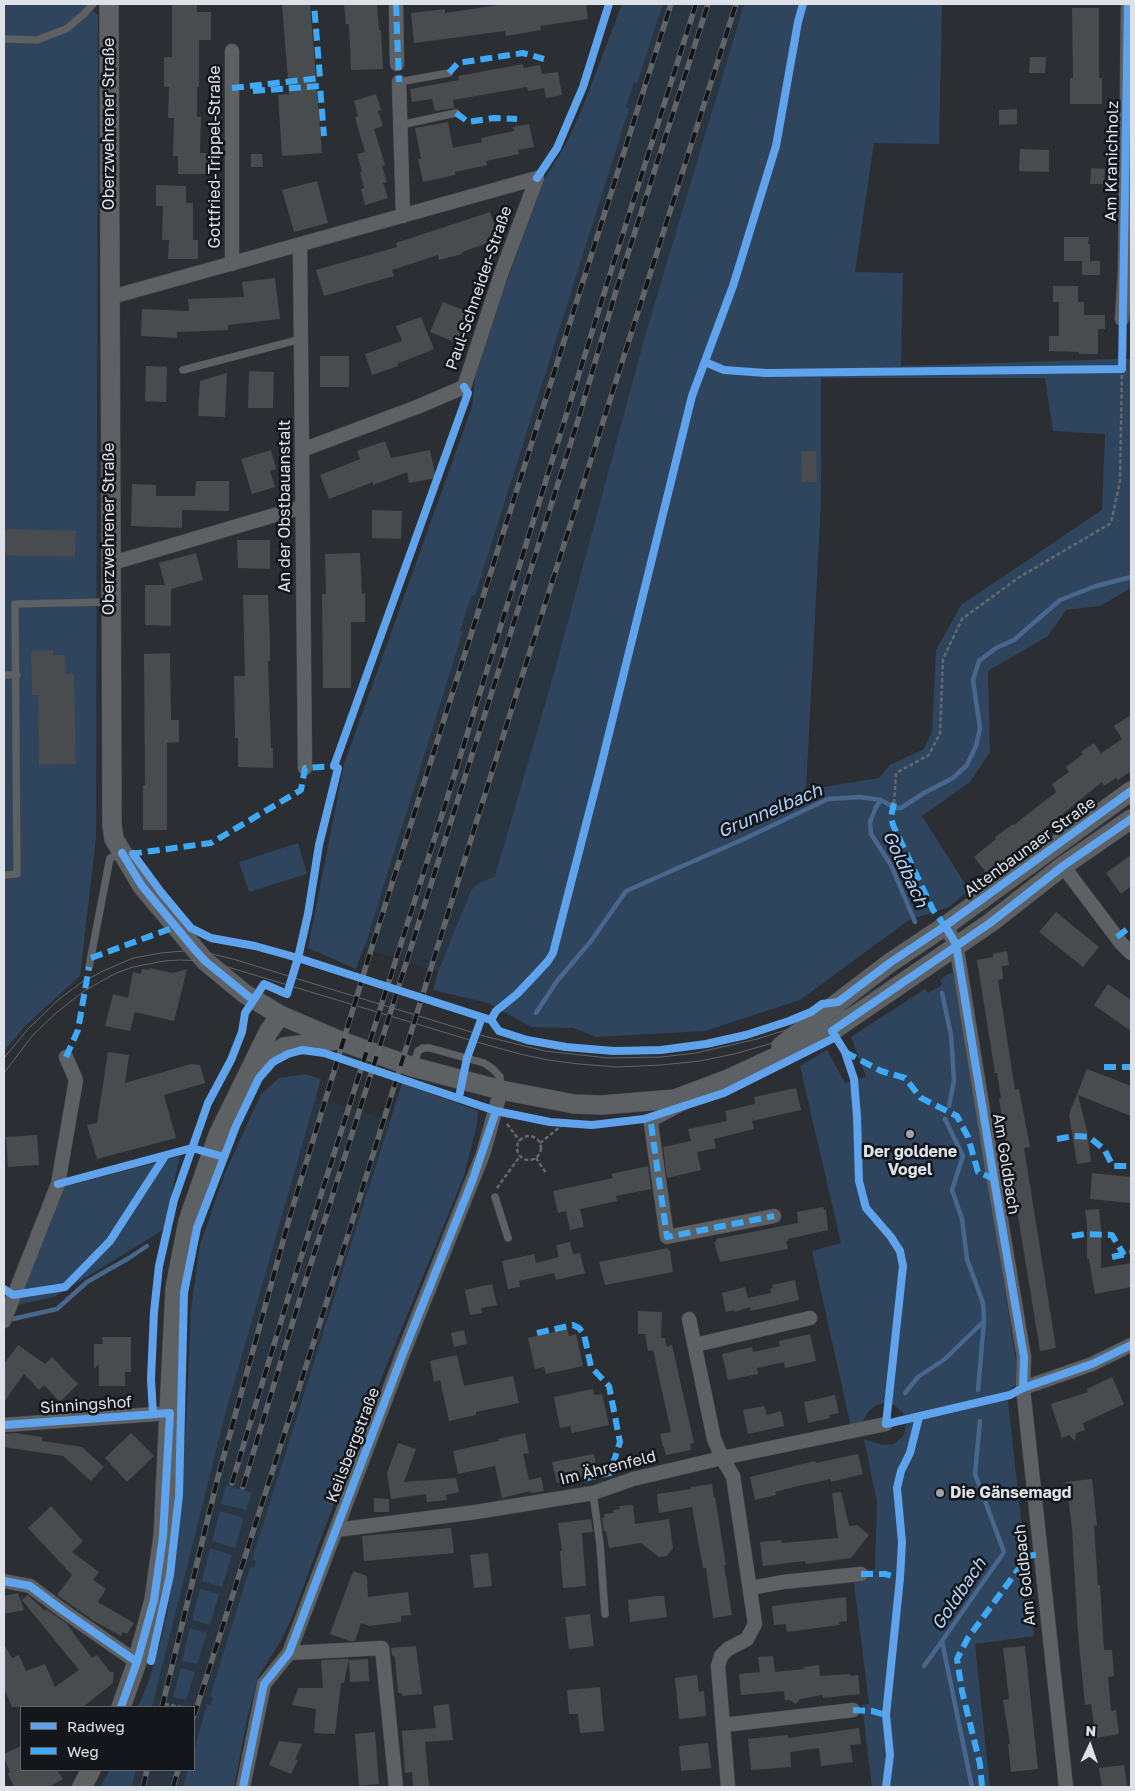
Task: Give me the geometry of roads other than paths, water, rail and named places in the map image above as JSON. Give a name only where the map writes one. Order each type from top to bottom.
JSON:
[{"type":"main road","name":"Oberzwehrener Straße","points":[[109,4],[109,564],[112,825],[114,839],[142,886],[195,950],[210,965],[253,1000]]},
{"type":"main road","name":"Altenbaunaer Straße","points":[[756,1065],[891,962],[945,926],[1131,791]]},
{"type":"main road","name":"Altenbaunaer Straße","points":[[253,1000],[338,1040],[413,1067],[501,1090],[574,1104],[602,1105],[675,1098],[699,1091],[832,1030],[956,944],[990,923],[1063,866],[1131,819]]},
{"type":"main road","points":[[121,1706],[137,1662],[154,1600],[163,1536],[175,1288],[188,1221],[218,1135],[269,1031],[280,1014]]},
{"type":"main road","points":[[251,1069],[284,1047],[338,1040]]},
{"type":"main road","points":[[82,1787],[90,1771]]},
{"type":"street","points":[[396,4],[398,64]]},
{"type":"street","name":"Am Kranichholz","points":[[1122,319],[1128,271],[1128,4]]},
{"type":"street","name":"Gottfried-Trippel-Straße","points":[[232,51],[232,264]]},
{"type":"street","points":[[399,82],[403,216]]},
{"type":"street","name":"Gottfried-Trippel-Straße","points":[[108,298],[537,178]]},
{"type":"street","name":"Paul-Schneider-Straße","points":[[302,450],[417,407],[464,387],[501,274],[537,178]]},
{"type":"street","name":"An der Obstbauanstalt","points":[[300,244],[305,768]]},
{"type":"street","points":[[109,564],[302,507]]},
{"type":"street","points":[[1063,866],[1121,943],[1131,953]]},
{"type":"street","points":[[945,926],[956,944]]},
{"type":"street","name":"Am Goldbach","points":[[956,944],[1024,1358],[1023,1388],[1066,1787]]},
{"type":"street","points":[[4,1321],[58,1184],[76,1080],[66,1056]]},
{"type":"street","name":"Keilsbergstraße","points":[[243,1787],[264,1684],[289,1653],[402,1356],[483,1154],[501,1090]]},
{"type":"street","name":"Altenbaunaer Straße","points":[[650,1124],[668,1237],[774,1216]]},
{"type":"street","points":[[695,1345],[810,1318]]},
{"type":"street","points":[[689,1319],[714,1439],[722,1458],[733,1476],[755,1624],[752,1634],[747,1639],[728,1649],[721,1656],[718,1666],[728,1787]]},
{"type":"street","points":[[1023,1388],[1092,1364],[1131,1345]]},
{"type":"street","name":"Sinningshof","points":[[4,1425],[170,1413]]},
{"type":"street","name":"Im Ährenfeld","points":[[336,1530],[476,1512],[593,1493],[633,1479],[722,1458],[886,1424]]},
{"type":"street","points":[[751,1588],[782,1582],[861,1574]]},
{"type":"street","points":[[4,1581],[30,1586],[137,1662]]},
{"type":"street","points":[[289,1653],[382,1648],[396,1787]]},
{"type":"street","points":[[724,1725],[853,1710]]},
{"type":"lane","points":[[4,39],[37,40],[50,36],[66,29],[93,4]]},
{"type":"lane","points":[[399,82],[449,73]]},
{"type":"lane","points":[[400,125],[456,113]]},
{"type":"lane","points":[[184,370],[301,339]]},
{"type":"lane","points":[[4,874],[17,874],[15,604],[110,602]]},
{"type":"lane","points":[[4,675],[17,675]]},
{"type":"lane","points":[[89,967],[110,858],[122,854]]},
{"type":"lane","name":"Altenbaunaer Straße","points":[[650,1124],[687,1105],[699,1091]]},
{"type":"lane","points":[[494,1195],[508,1238]]},
{"type":"lane","points":[[593,1493],[600,1544],[605,1614]]},
{"type":"waterway","name":"Grunnelbach","points":[[536,1013],[557,981],[591,941],[626,891],[746,838],[828,799],[860,797],[881,800],[895,808],[901,808],[953,778],[967,765],[976,746],[980,728],[973,680],[979,661],[996,648],[1014,640],[1060,600],[1096,586],[1131,577]]},
{"type":"waterway","name":"Goldbach","points":[[881,800],[870,822],[871,834],[891,865],[915,922]]},
{"type":"waterway","name":"Goldbach","points":[[942,993],[951,1035],[954,1081],[949,1106]]},
{"type":"waterway","name":"Goldbach","points":[[945,1119],[963,1156],[952,1190],[962,1219],[967,1259],[983,1303],[984,1321],[978,1390]]},
{"type":"waterway","name":"Grunnelbach","points":[[8,1320],[57,1309],[87,1282],[147,1246]]},
{"type":"waterway","points":[[905,1393],[918,1377],[945,1359],[984,1321]]},
{"type":"waterway","name":"Goldbach","points":[[972,1787],[942,1641],[1004,1552],[975,1474],[980,1421]]},
{"type":"waterway","points":[[924,1666],[942,1641]]},
{"type":"tram line","points":[[1095,827],[1131,801]]},
{"type":"tram line","points":[[4,1073],[33,1035],[56,1013],[84,991],[116,973],[133,967],[180,960],[205,961],[228,967],[473,1041],[548,1060],[617,1067],[700,1061],[734,1054],[780,1041],[807,1030],[864,1001],[1131,811]]},
{"type":"tram line","points":[[4,1058],[28,1029],[58,1000],[82,982],[133,958],[195,950],[233,959],[484,1036],[545,1051],[608,1058],[661,1057],[696,1053],[757,1039],[786,1030],[827,1012],[887,976],[955,928]]},
{"type":"railway","points":[[162,1706],[217,1481],[290,1216],[371,950],[671,4]]},
{"type":"railway","points":[[232,1483],[289,1295],[442,815],[696,4]]},
{"type":"railway","points":[[243,1487],[301,1295],[708,4]]},
{"type":"railway","points":[[195,1713],[348,1235],[505,730],[736,4]]},
{"type":"railway","points":[[143,1787],[147,1771]]},
{"type":"railway","points":[[173,1787],[178,1771]]},
{"type":"place","name":"Der goldene Vogel","points":[[910,1134]]},
{"type":"place","name":"Die Gänsemagd","points":[[940,1493]]}]
